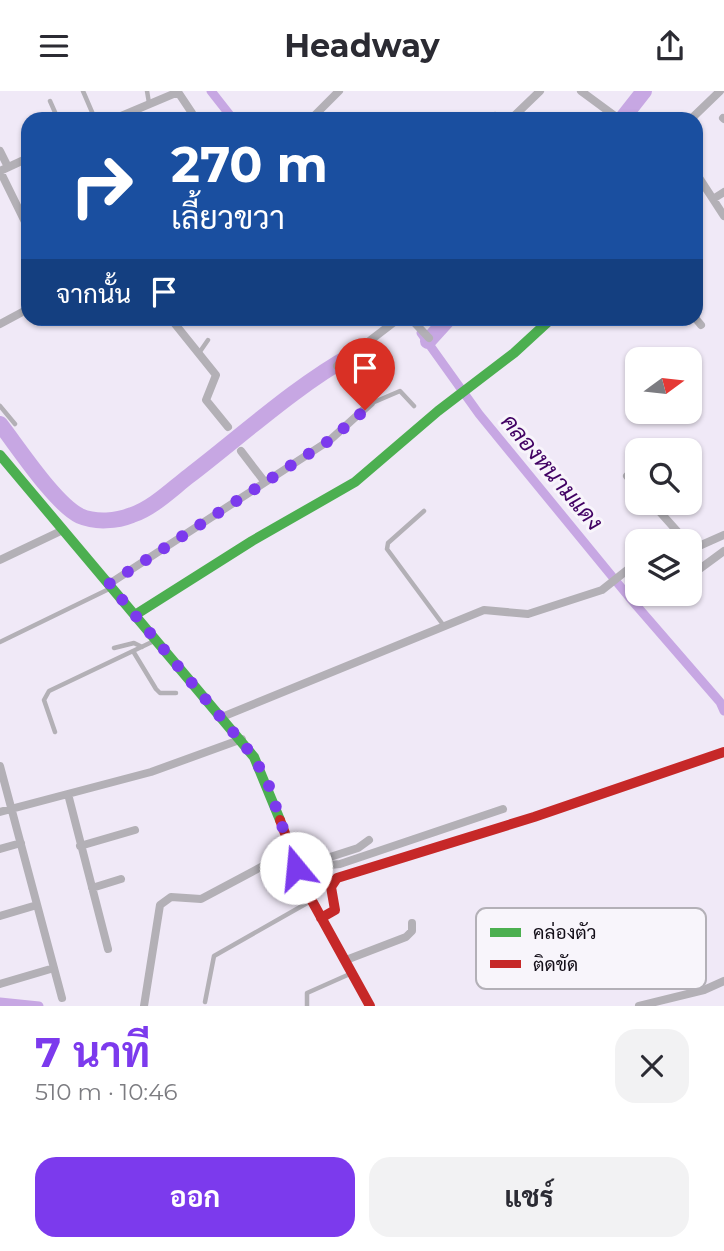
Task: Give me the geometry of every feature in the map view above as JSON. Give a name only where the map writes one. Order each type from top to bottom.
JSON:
[{"type":"street","points":[[318,112],[339,91]]},
{"type":"street","points":[[518,112],[540,91]]},
{"type":"street","points":[[581,91],[609,112]]},
{"type":"street","points":[[698,112],[720,91]]},
{"type":"street","points":[[129,112],[178,92],[191,112]]},
{"type":"street","points":[[0,151],[3,170],[21,212]]},
{"type":"street","points":[[3,170],[21,161]]},
{"type":"street","points":[[703,184],[723,213]]},
{"type":"street","points":[[713,199],[724,192]]},
{"type":"street","points":[[0,324],[21,313]]},
{"type":"street","points":[[177,326],[216,375],[206,400],[228,427]]},
{"type":"street","points":[[337,366],[388,326]]},
{"type":"street","points":[[418,326],[429,338]]},
{"type":"street","points":[[135,615],[252,541],[355,482],[543,326]]},
{"type":"street","points":[[111,586],[264,481],[330,440],[371,403],[374,372]]},
{"type":"street","points":[[241,451],[264,481]]},
{"type":"street","points":[[0,455],[242,739],[263,772],[310,901],[370,1006]]},
{"type":"street","points":[[663,515],[675,529]]},
{"type":"street","points":[[0,560],[63,530]]},
{"type":"street","points":[[702,543],[724,535]]},
{"type":"street","points":[[702,567],[724,551]]},
{"type":"street","points":[[222,716],[490,609],[528,614],[610,586],[625,570]]},
{"type":"street","points":[[0,813],[151,772],[242,739]]},
{"type":"street","points":[[321,918],[335,910],[331,887],[337,879],[534,817],[724,752]]},
{"type":"street","points":[[0,766],[62,998]]},
{"type":"street","points":[[68,794],[108,949]]},
{"type":"street","points":[[326,859],[330,865],[340,864],[503,809]]},
{"type":"street","points":[[80,846],[135,830]]},
{"type":"street","points":[[296,868],[363,846],[369,839]]},
{"type":"street","points":[[0,849],[20,843]]},
{"type":"street","points":[[144,1006],[160,905],[171,897],[201,899],[291,851]]},
{"type":"street","points":[[92,888],[121,879]]},
{"type":"street","points":[[0,916],[37,905]]},
{"type":"street","points":[[346,960],[406,937],[412,931],[412,923]]},
{"type":"street","points":[[0,984],[54,968]]},
{"type":"street","points":[[639,1006],[704,990],[724,981]]},
{"type":"lane","points":[[83,91],[92,112]]},
{"type":"lane","points":[[146,91],[149,103]]},
{"type":"lane","points":[[50,101],[55,112]]},
{"type":"lane","points":[[199,353],[208,341]]},
{"type":"lane","points":[[371,403],[400,391],[414,405]]},
{"type":"lane","points":[[0,406],[15,424]]},
{"type":"lane","points":[[424,512],[388,543],[387,549],[444,626]]},
{"type":"lane","points":[[0,642],[111,586]]},
{"type":"lane","points":[[55,731],[44,699],[49,691],[157,640]]},
{"type":"lane","points":[[114,648],[134,643],[142,647]]},
{"type":"lane","points":[[133,651],[160,693],[176,693]]},
{"type":"lane","points":[[205,1002],[214,956],[310,901]]},
{"type":"lane","points":[[307,1006],[307,993],[352,972]]},
{"type":"waterway","name":"คลองหนามแดง","points":[[211,91],[228,112]]},
{"type":"waterway","points":[[628,112],[644,91]]},
{"type":"waterway","points":[[428,341],[442,326]]},
{"type":"waterway","name":"คลองหนามแดง","points":[[421,333],[479,414],[629,597],[720,702],[724,711]]},
{"type":"waterway","points":[[0,424],[48,488],[70,510],[93,520],[120,519],[155,503],[290,396],[352,355]]},
{"type":"waterway","points":[[0,1002],[39,1006]]},
{"type":"traffic: fast","points":[[135,615],[252,541],[355,482],[543,326]]},
{"type":"traffic: fast","points":[[0,455],[254,757],[280,820]]},
{"type":"traffic: jam","points":[[321,918],[335,910],[331,887],[337,878],[534,817],[724,752]]},
{"type":"traffic: jam","points":[[280,820],[306,890],[370,1006]]},
{"type":"route","points":[[296,868],[269,786],[254,757],[242,739],[109,584],[330,440],[365,410]]}]
